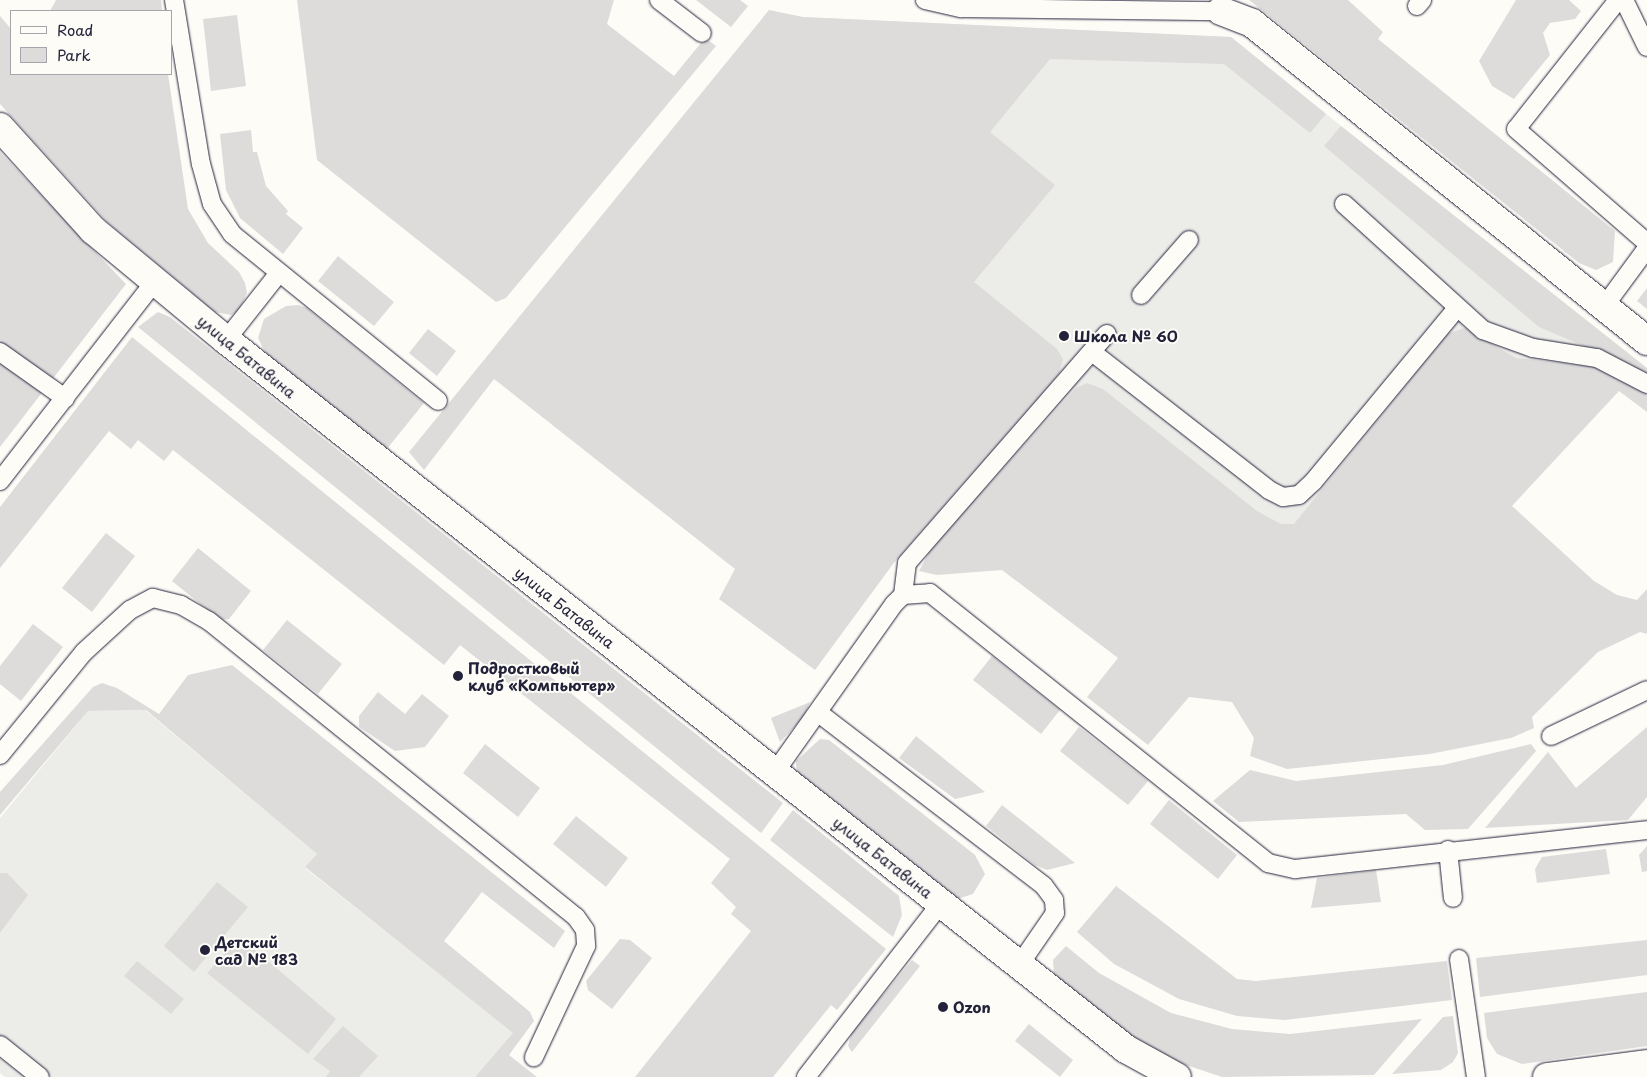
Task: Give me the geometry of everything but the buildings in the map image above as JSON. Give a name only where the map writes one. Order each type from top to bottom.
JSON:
[{"type":"street","points":[[1222,6],[1252,23],[1647,342]]},
{"type":"street","name":"улица Батавина","points":[[0,127],[94,230],[226,340],[1126,1048],[1177,1077]]},
{"type":"street","points":[[1548,1077],[1647,1064]]},
{"type":"lane","points":[[174,0],[200,164],[212,204],[232,234],[438,401]]},
{"type":"lane","points":[[659,0],[702,33]]},
{"type":"lane","points":[[925,0],[961,8],[1222,6]]},
{"type":"lane","points":[[1618,0],[1516,130],[1647,244]]},
{"type":"lane","points":[[1624,0],[1647,47]]},
{"type":"lane","points":[[1344,204],[1483,330],[1509,342],[1597,358],[1647,384]]},
{"type":"lane","points":[[1141,295],[1189,240]]},
{"type":"lane","points":[[1603,308],[1647,248]]},
{"type":"lane","points":[[226,340],[279,273]]},
{"type":"lane","points":[[0,481],[155,281]]},
{"type":"lane","points":[[1092,352],[1269,490],[1283,497],[1299,495],[1312,482],[1457,308]]},
{"type":"lane","points":[[775,772],[820,714],[903,595],[907,563],[1107,334]]},
{"type":"lane","points":[[0,352],[65,398]]},
{"type":"lane","points":[[903,595],[930,592],[953,607],[1240,845],[1268,863],[1294,869],[1448,850],[1647,830]]},
{"type":"lane","points":[[0,755],[84,652],[130,610],[153,598],[181,604],[209,621],[576,917],[585,930],[586,946],[534,1057]]},
{"type":"lane","points":[[1551,736],[1647,690]]},
{"type":"lane","points":[[820,714],[1044,886],[1054,900],[1055,913],[1020,964]]},
{"type":"lane","points":[[1448,850],[1453,898]]},
{"type":"lane","points":[[806,1077],[941,902]]},
{"type":"lane","points":[[1459,959],[1476,1077]]},
{"type":"lane","points":[[0,1045],[40,1077]]},
{"type":"shaded area","name":"Школа № 60","points":[[803,17],[1231,37],[1591,328],[1568,364],[1396,566],[1003,471],[989,459]]},
{"type":"shaded area","name":"Детский сад № 183","points":[[145,710],[317,854],[305,868],[514,1033],[475,1077],[5,1077],[0,1073],[0,818],[88,711]]},
{"type":"green space","points":[[56,0],[161,0],[162,10],[51,10]]},
{"type":"green space","points":[[297,0],[614,0],[607,24],[674,76],[705,38],[716,46],[506,298],[496,302],[317,160]]},
{"type":"green space","points":[[696,0],[740,0],[748,6],[731,27]]},
{"type":"green space","points":[[1249,0],[1348,0],[1383,32],[1378,39],[1615,231],[1613,262],[1596,270],[1579,263]]},
{"type":"green space","points":[[1516,0],[1569,0],[1581,11],[1575,19],[1550,23],[1543,33],[1550,55],[1514,99],[1492,86],[1479,61]]},
{"type":"green space","points":[[769,10],[803,17],[1231,37],[1326,114],[1310,133],[1224,64],[1050,59],[990,132],[1055,185],[974,282],[1057,349],[1063,359],[1059,374],[893,564],[815,670],[719,599],[735,569],[494,379],[424,470],[409,452]]},
{"type":"green space","points":[[237,15],[246,86],[211,91],[203,19]]},
{"type":"green space","points":[[0,16],[10,28],[10,75],[168,75],[188,209],[208,243],[239,272],[245,283],[247,293],[239,310],[231,315],[215,312],[107,222],[0,104]]},
{"type":"green space","points":[[1341,126],[1647,368],[1647,373],[1539,327],[1324,146]]},
{"type":"green space","points":[[251,130],[253,152],[257,152],[266,186],[288,211],[286,214],[303,228],[283,254],[240,218],[226,190],[220,134]]},
{"type":"green space","points":[[0,152],[126,284],[0,447]]},
{"type":"green space","points":[[338,256],[394,302],[374,326],[318,281]]},
{"type":"green space","points":[[1647,288],[1647,309],[1637,301]]},
{"type":"green space","points":[[298,305],[307,308],[424,403],[386,450],[266,354],[258,338],[264,319],[286,306]]},
{"type":"green space","points":[[158,312],[170,317],[783,803],[761,833],[138,327]]},
{"type":"green space","points":[[1465,328],[1516,358],[1600,367],[1647,394],[1647,412],[1619,391],[1512,506],[1594,581],[1617,595],[1637,600],[1647,589],[1647,634],[1640,632],[1598,652],[1532,717],[1534,728],[1511,738],[1430,754],[1287,769],[1250,756],[1254,738],[1232,702],[1189,697],[1148,745],[1087,697],[1118,658],[1002,570],[937,575],[919,571],[933,545],[1076,388],[1087,383],[1103,389],[1257,511],[1281,524],[1294,524],[1447,334]]},
{"type":"green space","points":[[428,329],[456,351],[437,376],[409,353]]},
{"type":"green space","points":[[132,337],[886,949],[837,1010],[831,1005],[773,1077],[635,1077],[751,931],[731,914],[736,907],[711,883],[730,859],[460,645],[444,665],[173,450],[164,461],[138,440],[131,449],[109,431],[0,568],[0,507]]},
{"type":"green space","points":[[106,533],[135,556],[92,612],[62,588]]},
{"type":"green space","points":[[198,548],[251,591],[229,619],[220,620],[172,581]]},
{"type":"green space","points":[[287,620],[342,664],[318,694],[263,650]]},
{"type":"green space","points":[[33,624],[63,647],[21,701],[0,684],[0,666]]},
{"type":"green space","points":[[992,656],[1060,710],[1041,734],[973,680]]},
{"type":"green space","points":[[232,665],[565,931],[554,948],[482,892],[444,941],[530,1012],[534,1021],[509,1055],[537,1077],[475,1077],[513,1033],[305,867],[317,854],[146,710],[88,711],[0,815],[0,792],[93,687],[102,683],[117,688],[159,714],[188,675]]},
{"type":"green space","points":[[378,692],[405,714],[422,694],[449,716],[425,747],[395,751],[359,727],[359,716]]},
{"type":"green space","points":[[810,702],[804,717],[780,742],[771,718]]},
{"type":"green space","points":[[1079,727],[1148,781],[1128,805],[1060,751]]},
{"type":"green space","points":[[1647,727],[1647,797],[1628,820],[1485,828],[1548,752],[1576,788]]},
{"type":"green space","points":[[916,736],[985,792],[955,799],[899,758]]},
{"type":"green space","points":[[820,739],[829,740],[975,855],[985,874],[973,894],[957,899],[797,776],[796,761]]},
{"type":"green space","points":[[485,744],[540,788],[518,817],[463,773]]},
{"type":"green space","points":[[1531,744],[1536,751],[1468,829],[1425,830],[1406,814],[1239,822],[1213,801],[1250,770],[1296,781],[1443,765]]},
{"type":"green space","points":[[1169,800],[1237,855],[1218,879],[1150,824]]},
{"type":"green space","points":[[1002,805],[1075,863],[1047,870],[1035,865],[986,826]]},
{"type":"green space","points":[[793,810],[899,896],[902,915],[893,937],[770,840]]},
{"type":"green space","points":[[576,816],[628,858],[606,887],[553,844]]},
{"type":"green space","points":[[1647,846],[1647,871],[1642,872],[1639,855]]},
{"type":"green space","points":[[1606,849],[1610,874],[1537,883],[1535,869],[1542,857]]},
{"type":"green space","points":[[1376,870],[1381,902],[1311,908],[1317,878]]},
{"type":"green space","points":[[0,873],[7,873],[28,895],[0,933]]},
{"type":"green space","points":[[217,882],[248,907],[194,972],[164,946]]},
{"type":"green space","points":[[1116,886],[1237,979],[1256,981],[1447,961],[1452,1000],[1285,1020],[1237,1016],[1179,999],[1114,964],[1077,932]]},
{"type":"green space","points":[[240,937],[336,1019],[308,1054],[207,973]]},
{"type":"green space","points":[[620,939],[630,940],[652,958],[612,1009],[588,990],[586,981]]},
{"type":"green space","points":[[1647,940],[1647,975],[1480,997],[1476,958]]},
{"type":"green space","points":[[1066,946],[1099,973],[1171,1013],[1232,1029],[1290,1034],[1422,1019],[1374,1075],[1222,1077],[1171,1060],[1119,1029],[1054,976],[1053,960]]},
{"type":"green space","points":[[912,960],[920,966],[852,1052],[848,1046],[852,1032]]},
{"type":"green space","points":[[137,961],[184,999],[171,1014],[124,976]]},
{"type":"green space","points":[[1647,992],[1647,1046],[1522,1064],[1497,1054],[1487,1038],[1484,1013]]},
{"type":"green space","points":[[1453,1016],[1458,1053],[1453,1062],[1441,1070],[1392,1074],[1443,1017]]},
{"type":"green space","points":[[1029,1024],[1073,1060],[1060,1077],[1015,1041]]},
{"type":"green space","points":[[343,1026],[378,1056],[359,1077],[326,1077],[330,1071],[313,1059]]},
{"type":"place","name":"Школа № 60","points":[[1064,336]]},
{"type":"place","name":"Подростковый клуб «Компьютер»","points":[[458,676]]},
{"type":"place","name":"Детский сад № 183","points":[[205,950]]},
{"type":"place","name":"Ozon","points":[[943,1007]]}]
